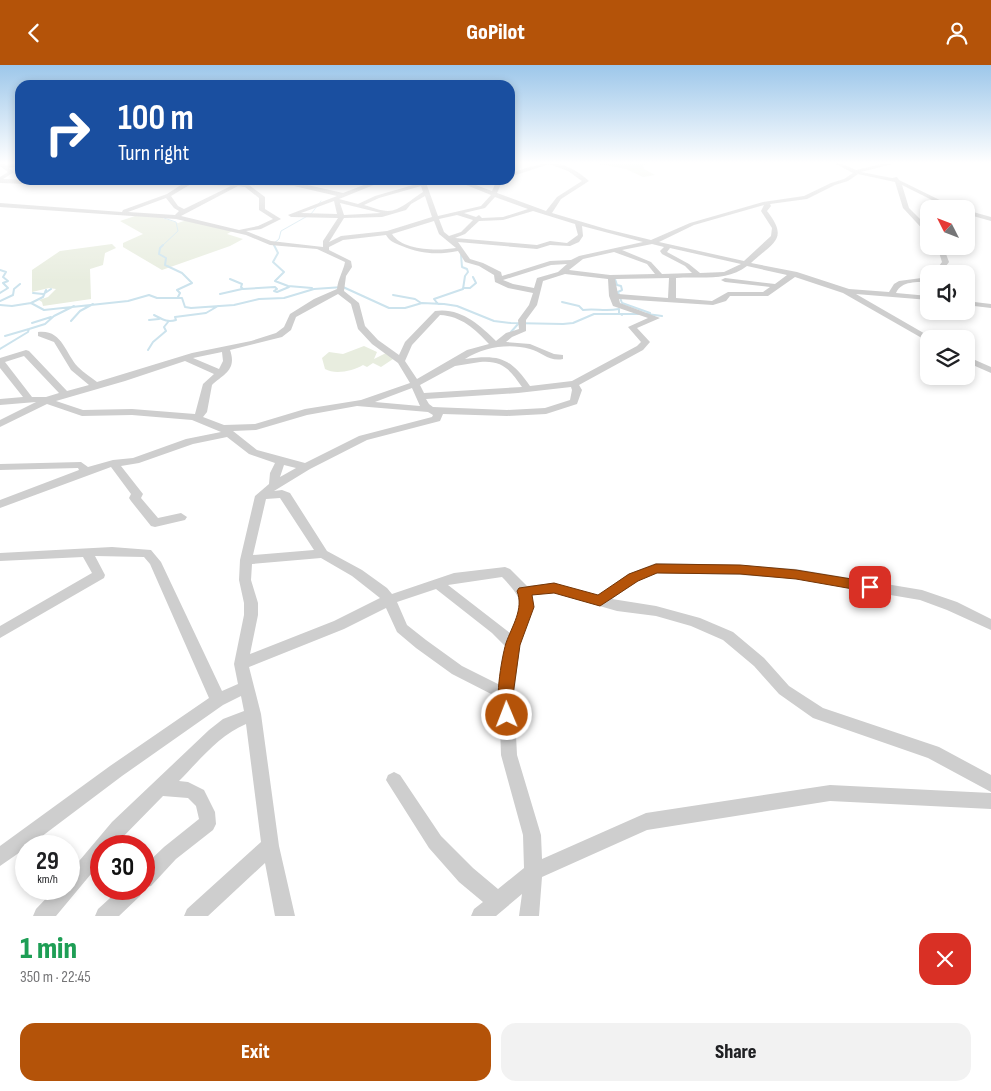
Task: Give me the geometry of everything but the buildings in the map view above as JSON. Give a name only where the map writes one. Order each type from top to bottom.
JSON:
[{"type":"street","points":[[121,213],[148,203]]},
{"type":"street","points":[[175,203],[176,207],[182,210],[180,215]]},
{"type":"street","points":[[180,215],[200,203]]},
{"type":"street","points":[[262,203],[261,207],[264,212],[278,219]]},
{"type":"street","points":[[233,230],[259,228],[278,219],[325,203]]},
{"type":"street","points":[[326,248],[326,241],[340,219],[339,203]]},
{"type":"street","points":[[354,203],[388,213]]},
{"type":"street","points":[[341,214],[366,203]]},
{"type":"street","points":[[291,215],[341,214],[362,217],[404,209],[409,203]]},
{"type":"street","points":[[430,203],[441,233],[451,239],[467,261],[488,268],[498,274],[498,279]]},
{"type":"street","points":[[326,248],[341,238],[388,233],[483,207],[489,203]]},
{"type":"street","points":[[518,203],[578,223],[668,247],[794,274],[846,291],[920,333]]},
{"type":"street","points":[[548,214],[555,203]]},
{"type":"street","points":[[500,359],[501,344],[509,335],[523,329],[522,320],[536,303],[536,291],[540,280],[564,272],[573,262],[581,257],[652,242],[692,224],[764,203],[768,207],[764,211],[771,218],[776,235],[774,241],[746,264],[725,277]]},
{"type":"street","points":[[903,203],[920,221]]},
{"type":"street","points":[[0,205],[180,215],[248,233],[270,243],[326,248],[348,261],[348,267],[341,279],[340,292],[355,303],[361,327],[374,341],[401,361],[429,409],[437,413],[436,419],[363,438],[274,485],[261,496],[246,560],[246,580],[251,603],[251,615],[241,664],[253,714],[270,846],[284,916]]},
{"type":"street","points":[[451,239],[477,220],[484,211],[483,207]]},
{"type":"street","points":[[458,213],[477,220],[501,221],[531,210]]},
{"type":"street","points":[[975,215],[991,219]]},
{"type":"street","points":[[451,239],[537,247],[549,244],[562,246],[577,240],[581,235],[578,223]]},
{"type":"street","points":[[388,233],[392,239],[418,251],[435,253],[460,249]]},
{"type":"street","points":[[458,235],[507,238],[512,239],[513,245]]},
{"type":"street","points":[[668,247],[663,251],[664,253],[692,268],[698,275]]},
{"type":"street","points":[[614,250],[649,263],[660,276]]},
{"type":"street","points":[[498,279],[550,263],[573,262]]},
{"type":"street","points":[[564,272],[611,277],[698,275],[725,277],[776,287]]},
{"type":"street","points":[[613,296],[713,303],[737,293],[761,295],[770,292],[794,274]]},
{"type":"street","points":[[672,275],[672,301]]},
{"type":"street","points":[[421,395],[528,389],[574,384],[640,347],[646,342],[632,327],[655,319],[655,317],[616,305],[611,277]]},
{"type":"street","points":[[725,277],[726,296]]},
{"type":"street","points":[[498,279],[511,286],[536,291]]},
{"type":"street","points":[[892,295],[893,290],[899,283],[920,280]]},
{"type":"street","points":[[0,424],[48,400],[65,394],[122,379],[185,358],[253,343],[279,335],[288,328],[293,316],[317,301],[340,290]]},
{"type":"street","points":[[846,291],[920,297]]},
{"type":"street","points":[[975,304],[991,306]]},
{"type":"street","points":[[401,361],[408,344],[438,313],[450,314],[469,321],[501,344]]},
{"type":"street","points":[[41,334],[57,341],[74,368],[95,385]]},
{"type":"street","points":[[0,504],[86,471],[113,463],[135,461],[190,441],[227,431],[256,427],[305,412],[365,402],[393,393],[415,384],[470,352],[501,344],[536,348],[549,357],[560,357]]},
{"type":"street","points":[[198,418],[202,412],[208,384],[222,374],[228,360],[225,348]]},
{"type":"street","points":[[30,400],[0,361],[26,353],[65,394]]},
{"type":"street","points":[[452,363],[493,357],[500,359],[510,365],[528,389]]},
{"type":"street","points":[[185,358],[222,374]]},
{"type":"street","points":[[975,363],[991,370]]},
{"type":"street","points":[[365,402],[469,413],[546,411],[574,402],[577,389],[574,384]]},
{"type":"street","points":[[0,402],[48,400],[82,413],[132,412],[198,418],[227,431],[241,445],[253,452],[306,467]]},
{"type":"street","points":[[274,485],[275,473],[280,461]]},
{"type":"street","points":[[113,463],[137,494],[135,498],[138,503],[155,523],[181,517]]},
{"type":"street","points":[[0,467],[81,465],[86,471]]},
{"type":"street","points":[[261,496],[282,494],[286,496],[323,554],[357,573],[382,591],[389,600],[402,628],[457,670],[506,695]]},
{"type":"street","points":[[0,633],[100,575],[86,552]]},
{"type":"street","points":[[0,557],[86,552],[147,553],[155,562],[218,700]]},
{"type":"street","points":[[246,560],[323,554]]},
{"type":"street","points":[[600,601],[633,577],[656,568],[740,570],[796,574],[922,595],[952,606],[991,625]]},
{"type":"street","points":[[241,664],[339,625],[389,600],[437,583],[468,575],[505,572],[524,591],[527,599],[527,607],[513,645],[506,695],[509,755],[532,835],[533,873],[529,916]]},
{"type":"street","points":[[437,583],[496,629],[513,645]]},
{"type":"street","points":[[524,591],[554,588],[617,606],[666,614],[695,622],[728,636],[759,662],[784,690],[818,713],[933,752],[991,784]]},
{"type":"street","points":[[0,857],[116,771],[218,700],[246,687]]},
{"type":"street","points":[[112,835],[215,735],[229,724],[253,714]]},
{"type":"street","points":[[394,780],[435,842],[466,875],[497,901]]},
{"type":"street","points":[[155,868],[170,853],[207,824],[209,818],[204,804],[197,793],[188,789],[162,788]]},
{"type":"street","points":[[481,916],[533,873],[646,822],[830,793],[991,801]]},
{"type":"street","points":[[194,916],[270,846]]},
{"type":"street","points":[[80,874],[90,861]]},
{"type":"street","points":[[42,916],[57,900]]},
{"type":"street","points":[[104,916],[121,900]]},
{"type":"shaded area","points":[[141,214],[153,215],[178,223],[187,220],[234,230],[227,234],[243,239],[230,246],[162,270],[123,247],[123,243],[143,234],[120,221]]},
{"type":"shaded area","points":[[112,244],[116,248],[105,253],[103,265],[90,269],[91,299],[43,306],[39,300],[48,297],[56,289],[49,288],[32,292],[32,270],[60,251]]},
{"type":"shaded area","points":[[364,346],[377,352],[374,359],[388,352],[396,357],[381,367],[373,363],[367,367],[363,365],[344,371],[334,372],[325,369],[322,358],[329,352],[343,354]]},
{"type":"waterway","points":[[274,246],[273,244],[279,239],[281,231],[311,214],[320,203]]},
{"type":"waterway","points":[[162,246],[178,231],[176,222],[164,218]]},
{"type":"waterway","points":[[274,245],[278,253],[273,262],[284,272],[275,281],[288,286],[312,288]]},
{"type":"waterway","points":[[162,246],[159,254],[166,258],[165,265],[182,273],[192,283],[177,290],[180,293],[178,297]]},
{"type":"waterway","points":[[461,255],[462,267],[467,269],[468,272],[465,276],[463,288]]},
{"type":"waterway","points":[[0,270],[6,272],[3,277],[8,281],[3,283],[8,288],[0,293]]},
{"type":"waterway","points":[[463,288],[470,288],[476,283],[473,277]]},
{"type":"waterway","points":[[230,279],[242,284],[241,287],[243,289],[275,287],[277,289],[274,291],[277,292],[289,287]]},
{"type":"waterway","points":[[615,279],[617,285],[621,286],[622,290],[618,292],[622,303],[650,313]]},
{"type":"waterway","points":[[0,301],[13,295],[14,289],[20,284]]},
{"type":"waterway","points":[[218,306],[234,305],[259,299],[284,298],[314,289],[343,287],[389,308],[405,308],[422,303],[438,304]]},
{"type":"waterway","points":[[438,304],[434,299],[463,288]]},
{"type":"waterway","points":[[45,293],[51,289]]},
{"type":"waterway","points":[[220,294],[242,289]]},
{"type":"waterway","points":[[31,303],[43,297],[46,290]]},
{"type":"waterway","points":[[33,293],[43,294]]},
{"type":"waterway","points":[[91,305],[128,301],[149,295],[157,298],[182,298],[185,307],[191,308],[218,306]]},
{"type":"waterway","points":[[393,295],[415,299],[421,303]]},
{"type":"waterway","points":[[562,302],[579,306],[583,310],[619,309],[620,314]]},
{"type":"waterway","points":[[0,305],[12,306],[31,303]]},
{"type":"waterway","points":[[31,303],[44,310],[72,307]]},
{"type":"waterway","points":[[438,304],[457,306],[494,321],[519,323]]},
{"type":"waterway","points":[[71,321],[80,311],[91,305]]},
{"type":"waterway","points":[[72,307],[91,305]]},
{"type":"waterway","points":[[154,315],[173,321],[176,320],[175,317],[206,313],[218,306]]},
{"type":"waterway","points":[[29,329],[45,324],[54,316],[72,307]]},
{"type":"waterway","points":[[519,323],[563,324],[573,323],[594,314],[620,314]]},
{"type":"waterway","points":[[620,314],[639,314]]},
{"type":"waterway","points":[[647,314],[662,316]]},
{"type":"waterway","points":[[32,323],[51,317]]},
{"type":"waterway","points":[[149,320],[159,319]]},
{"type":"waterway","points":[[148,350],[153,342],[166,331],[164,327],[168,322]]},
{"type":"waterway","points":[[510,333],[519,323]]},
{"type":"waterway","points":[[0,349],[28,332],[29,329]]},
{"type":"waterway","points":[[5,336],[29,329]]},
{"type":"route","points":[[507,715],[506,695],[513,645],[527,607],[524,591],[554,588],[600,601],[633,577],[656,568],[724,569],[796,574],[870,587]]}]
